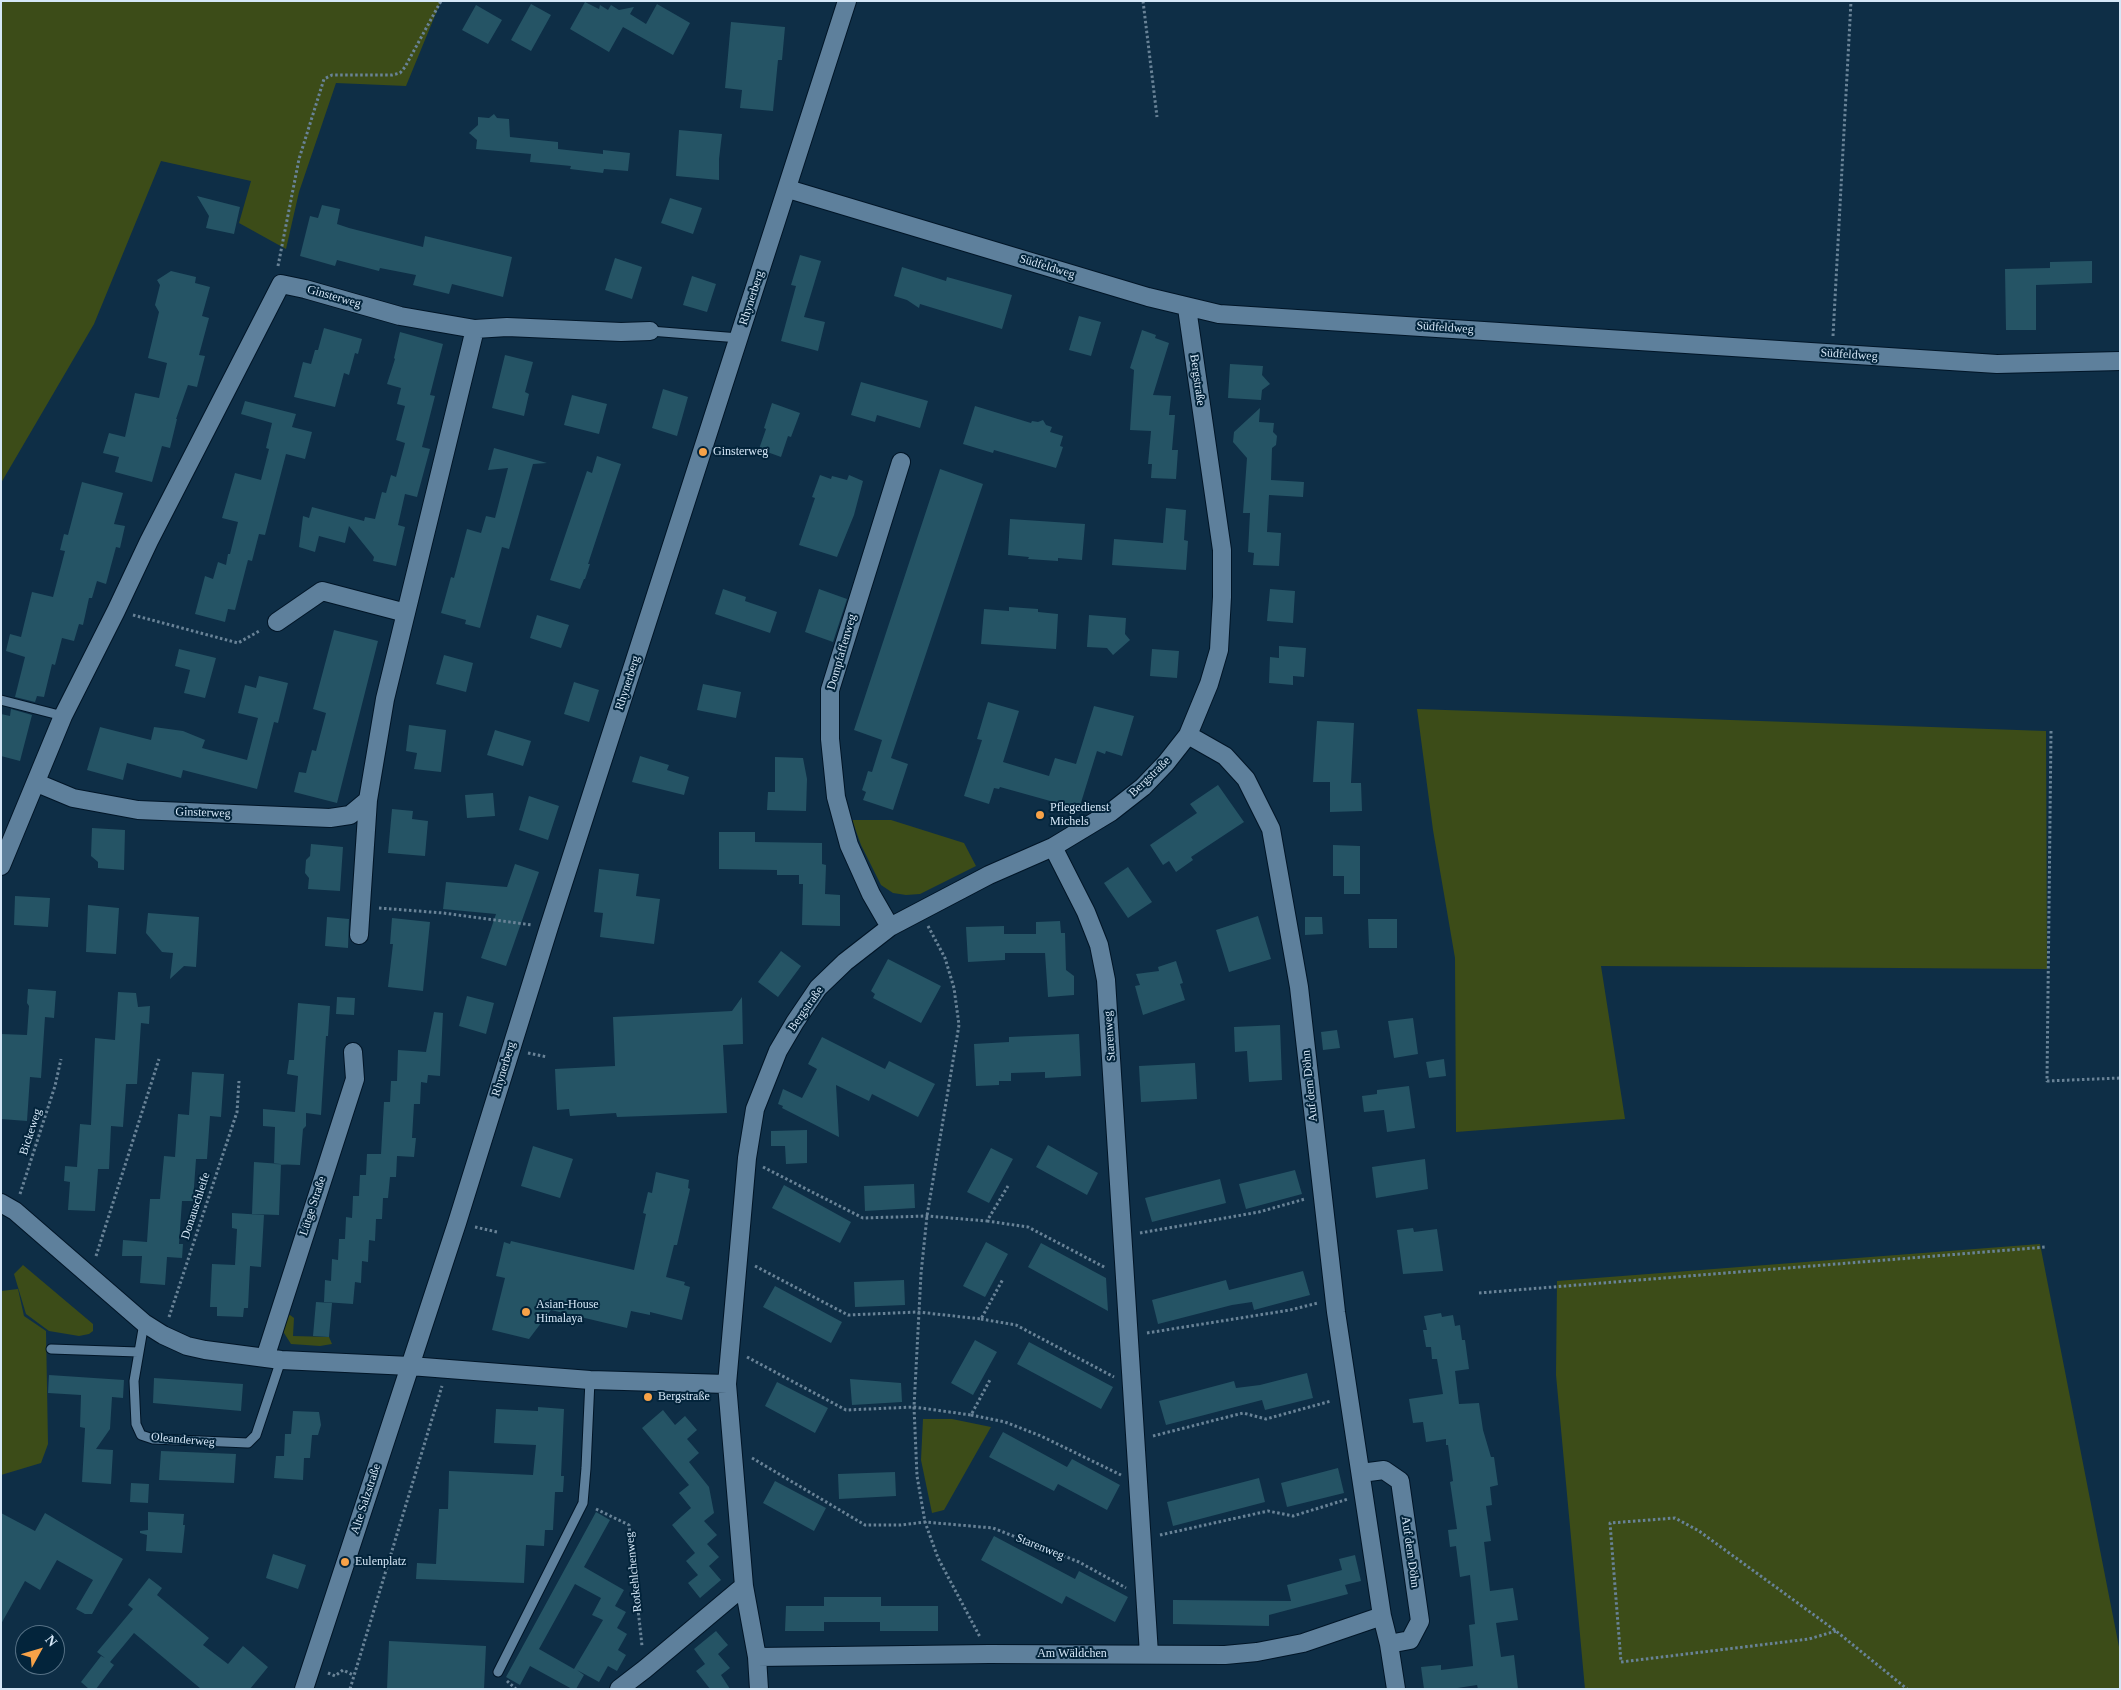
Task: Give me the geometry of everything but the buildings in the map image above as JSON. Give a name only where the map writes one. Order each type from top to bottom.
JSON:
[{"type":"street","name":"Rhynerberg","points":[[410,1366],[469,1187],[549,927],[847,1]]},
{"type":"street","name":"Südfeldweg","points":[[788,189],[1187,308],[1219,314],[1997,364],[2120,361]]},
{"type":"street","name":"Ginsterweg","points":[[281,284],[400,316],[475,329],[507,327],[621,332],[650,331]]},
{"type":"street","points":[[1,866],[63,716],[149,541],[281,284]]},
{"type":"street","name":"Bergstraße","points":[[759,1689],[744,1586],[727,1384],[737,1255],[747,1158],[755,1109],[778,1051],[818,988],[844,962],[890,926],[921,912],[989,875],[1053,847],[1111,812],[1143,787],[1166,763],[1188,735],[1209,684],[1219,650],[1222,550],[1187,308]]},
{"type":"street","points":[[359,935],[368,800],[385,700],[475,329]]},
{"type":"street","name":"Dompfaffenweg","points":[[890,926],[871,894],[849,845],[836,797],[830,739],[830,690],[901,462]]},
{"type":"street","points":[[277,622],[322,591],[406,613]]},
{"type":"street","name":"Auf dem Döhn","points":[[1188,735],[1225,756],[1246,780],[1270,829],[1299,988],[1334,1298],[1382,1616],[1389,1644],[1396,1689]]},
{"type":"street","name":"Ginsterweg","points":[[36,783],[73,798],[138,810],[330,818],[350,814],[368,800]]},
{"type":"street","name":"Starenweg","points":[[1053,847],[1086,912],[1099,945],[1106,980],[1150,1654]]},
{"type":"street","name":"Lütge Straße","points":[[273,1359],[355,1079],[354,1052]]},
{"type":"street","points":[[8,1207],[90,1274],[144,1323],[163,1335],[187,1346],[273,1359],[410,1366],[590,1380],[727,1384]]},
{"type":"street","name":"Alte Salzstraße","points":[[304,1689],[410,1366]]},
{"type":"street","name":"Auf dem Döhn","points":[[1361,1473],[1384,1470],[1400,1481],[1420,1621],[1410,1640],[1389,1644]]},
{"type":"street","points":[[619,1689],[744,1586]]},
{"type":"street","name":"Am Wäldchen","points":[[756,1658],[989,1654],[1225,1655],[1257,1652],[1304,1643],[1382,1616]]},
{"type":"lane","points":[[650,331],[739,338]]},
{"type":"lane","points":[[1,700],[63,716]]},
{"type":"lane","name":"Oleanderweg","points":[[144,1323],[134,1381],[136,1424],[141,1435],[153,1439],[248,1444],[256,1436],[273,1359]]},
{"type":"lane","points":[[51,1349],[138,1352]]},
{"type":"lane","points":[[498,1672],[583,1503],[590,1380]]},
{"type":"path","points":[[281,284],[278,266],[303,144],[324,79],[330,75],[392,75],[403,70],[442,1]]},
{"type":"path","points":[[1143,1],[1157,117]]},
{"type":"path","points":[[1832,354],[1851,1]]},
{"type":"path","points":[[116,611],[238,642],[277,622]]},
{"type":"path","points":[[2051,731],[2048,1081],[2120,1078]]},
{"type":"path","points":[[361,906],[443,913],[549,927]]},
{"type":"path","points":[[921,912],[946,958],[954,988],[958,1025],[927,1216],[918,1312],[914,1407],[917,1476],[925,1522],[938,1558],[989,1654]]},
{"type":"path","points":[[530,1054],[547,1057]]},
{"type":"path","name":"Bickeweg","points":[[8,1207],[52,1094],[62,1059]]},
{"type":"path","points":[[90,1274],[159,1059]]},
{"type":"path","name":"Donauschleife","points":[[163,1335],[237,1112],[239,1081]]},
{"type":"path","points":[[747,1158],[862,1218],[927,1216],[987,1221],[1028,1227],[1125,1279]]},
{"type":"path","points":[[987,1221],[1008,1186]]},
{"type":"path","points":[[1122,1236],[1260,1212],[1322,1194]]},
{"type":"path","points":[[484,1229],[497,1232]]},
{"type":"path","points":[[1479,1293],[2046,1247]]},
{"type":"path","points":[[737,1255],[759,1269],[848,1315],[918,1312],[1016,1325],[1132,1387]]},
{"type":"path","points":[[980,1319],[1003,1279]]},
{"type":"path","points":[[1129,1335],[1290,1310],[1334,1298]]},
{"type":"path","points":[[731,1349],[846,1410],[914,1407],[1004,1422],[1041,1436],[1138,1483]]},
{"type":"path","points":[[350,1689],[447,1370]]},
{"type":"path","points":[[971,1415],[992,1378]]},
{"type":"path","points":[[1136,1440],[1242,1414],[1266,1419],[1348,1397]]},
{"type":"path","points":[[732,1446],[865,1525],[901,1525],[925,1522]]},
{"type":"path","points":[[1142,1539],[1268,1511],[1293,1516],[1363,1495]]},
{"type":"path","name":"Rotkehlchenweg","points":[[583,1503],[629,1525],[645,1669]]},
{"type":"path","points":[[1836,1631],[1809,1639],[1621,1662],[1610,1523],[1675,1518],[1700,1531],[1836,1631],[1907,1689]]},
{"type":"path","name":"Starenweg","points":[[925,1522],[993,1528],[1079,1562],[1146,1598]]},
{"type":"path","points":[[312,1667],[335,1676],[343,1670],[353,1675]]},
{"type":"green space","points":[[1,1],[441,1],[406,86],[336,83],[299,192],[286,249],[239,223],[251,181],[161,161],[94,324],[1,483]]},
{"type":"green space","points":[[1417,709],[2046,731],[2047,969],[1601,966],[1625,1119],[1456,1132],[1455,958],[1433,830]]},
{"type":"green space","points":[[852,820],[891,820],[964,843],[976,866],[920,894],[906,895],[893,893],[881,885],[861,845]]},
{"type":"green space","points":[[2040,1244],[2120,1652],[2120,1689],[1585,1689],[1556,1375],[1557,1281]]},
{"type":"green space","points":[[23,1265],[93,1324],[93,1331],[79,1336],[49,1331],[26,1314],[14,1274]]},
{"type":"green space","points":[[18,1289],[24,1316],[46,1331],[48,1444],[41,1463],[1,1475],[1,1291]]},
{"type":"green space","points":[[290,1315],[294,1318],[293,1336],[329,1337],[332,1344],[320,1346],[291,1344],[284,1333],[283,1326],[286,1316]]},
{"type":"green space","points":[[923,1419],[952,1419],[991,1427],[944,1510],[932,1513],[921,1460]]},
{"type":"place","name":"Ginsterweg","points":[[703,452]]},
{"type":"place","name":"Pflegedienst Michels","points":[[1040,815]]},
{"type":"place","name":"Asian-House Himalaya","points":[[526,1312]]},
{"type":"place","name":"Bergstraße","points":[[648,1397]]},
{"type":"place","name":"Eulenplatz","points":[[345,1562]]}]
